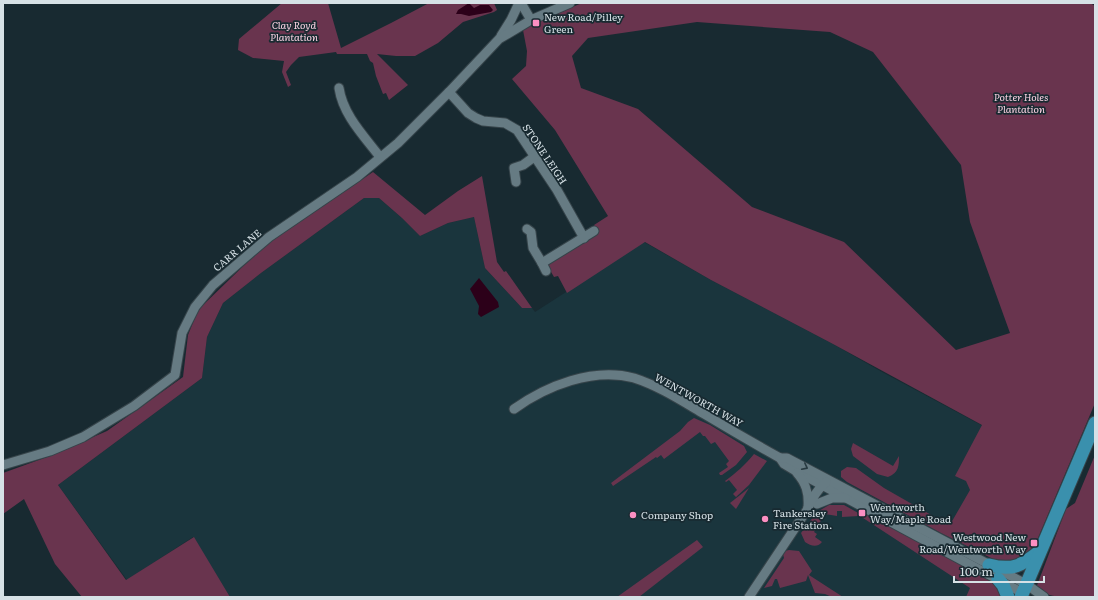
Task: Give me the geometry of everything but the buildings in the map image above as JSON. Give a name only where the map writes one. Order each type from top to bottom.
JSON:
[{"type":"highway","points":[[1023,591],[1095,423]]},
{"type":"highway","points":[[989,565],[1000,568],[1013,567],[1025,562],[1042,549]]},
{"type":"highway","points":[[998,579],[1003,585],[1008,597]]},
{"type":"street","points":[[520,3],[531,20]]},
{"type":"street","name":"CARR LANE","points":[[3,465],[50,451],[83,437],[134,406],[175,375],[182,333],[195,307],[213,285],[269,237],[357,177],[398,143],[500,39],[512,20],[520,3]]},
{"type":"street","name":"CARR LANE","points":[[500,39],[531,20],[570,3]]},
{"type":"street","points":[[339,88],[340,99],[347,112],[380,157]]},
{"type":"street","name":"STONE LEIGH","points":[[449,92],[468,113],[476,118],[490,122],[505,123],[517,130],[557,190],[584,238]]},
{"type":"street","points":[[516,182],[514,168],[523,165],[534,157]]},
{"type":"street","points":[[527,229],[531,232],[533,248],[544,267],[594,231]]},
{"type":"street","name":"WENTWORTH WAY","points":[[514,409],[529,399],[572,380],[591,376],[612,375],[633,378],[658,388],[780,458],[784,464],[794,470],[826,484],[989,565],[1023,591]]},
{"type":"street","name":"WENTWORTH WAY","points":[[780,458],[787,458],[848,498],[1023,591]]},
{"type":"street","points":[[794,470],[804,482],[806,488],[808,495],[807,510]]},
{"type":"street","points":[[817,504],[826,484]]},
{"type":"street","points":[[749,597],[807,510],[810,503],[826,484]]},
{"type":"street","points":[[807,510],[832,498],[848,498]]},
{"type":"street","points":[[1023,591],[1044,597]]},
{"type":"shaded area","points":[[469,3],[474,8],[480,5],[489,5],[493,10],[491,12],[469,16],[456,14],[458,10]]},
{"type":"shaded area","points":[[364,198],[379,198],[420,236],[448,223],[474,217],[485,268],[522,308],[532,308],[535,312],[644,242],[711,280],[833,344],[1022,447],[985,544],[977,587],[970,597],[230,597],[193,537],[127,580],[58,485],[202,378],[207,337],[223,303],[261,273]]},
{"type":"shaded area","points":[[479,278],[498,302],[499,307],[481,317],[478,314],[479,306],[470,289]]},
{"type":"green space","name":"Clay Royd Plantation","points":[[282,3],[328,3],[341,48],[429,3],[494,3],[497,10],[463,22],[438,43],[415,56],[377,54],[408,85],[389,100],[386,93],[383,94],[373,63],[370,61],[367,54],[337,54],[336,52],[299,57],[286,72],[291,85],[288,87],[282,72],[284,61],[253,58],[238,50],[239,39]]},
{"type":"green space","name":"Potter Holes Plantation","points":[[582,3],[1090,3],[1095,6],[1095,403],[1038,538],[1028,553],[1017,562],[999,562],[941,533],[847,482],[841,477],[841,471],[847,467],[856,468],[884,488],[947,524],[951,523],[970,490],[966,481],[955,476],[982,425],[711,280],[645,242],[567,293],[558,276],[554,277],[549,264],[598,233],[594,225],[608,216],[555,130],[512,79],[526,66],[527,51],[523,30],[539,21]],"holes":[[[697,22],[830,32],[873,52],[961,165],[970,222],[1010,333],[956,350],[844,242],[752,207],[638,109],[581,88],[572,56],[588,38]]]},
{"type":"green space","points":[[373,172],[425,215],[482,176],[497,262],[504,272],[506,271],[532,308],[522,308],[485,268],[474,217],[448,223],[420,236],[379,198],[364,198],[261,273],[223,303],[207,337],[202,378],[58,485],[126,580],[194,537],[230,597],[82,597],[55,564],[24,499],[3,514],[3,473],[47,457],[107,431],[183,377],[188,335],[198,310],[265,245]]},
{"type":"green space","points":[[694,418],[710,425],[744,446],[747,452],[736,465],[720,475],[719,473],[728,467],[726,464],[729,461],[715,442],[711,444],[700,432],[664,459],[661,455],[657,458],[656,457],[613,486],[611,483],[680,431]]},
{"type":"green space","points":[[853,443],[893,466],[899,456],[896,471],[888,477],[877,474],[853,456],[851,449]]},
{"type":"green space","points":[[754,454],[767,461],[749,485],[736,497],[733,494],[737,490],[729,480],[726,482],[725,481],[740,469]]},
{"type":"green space","points":[[1095,455],[1095,597],[1064,597],[1041,592],[1036,588],[1066,509],[1075,503]]},
{"type":"green space","points":[[749,488],[736,509],[730,503]]},
{"type":"green space","points":[[829,505],[844,505],[860,514],[859,516],[842,517],[842,511],[837,511],[837,516],[825,514],[814,532],[817,534],[815,537],[822,542],[816,546],[805,542],[801,533],[817,512]]},
{"type":"green space","points":[[865,512],[998,579],[996,587],[1002,597],[966,597],[970,588],[860,516]]},
{"type":"green space","points":[[697,540],[703,547],[639,597],[617,597]]},
{"type":"green space","points":[[785,551],[799,551],[812,571],[809,575],[843,597],[832,597],[825,594],[815,593],[808,575],[806,581],[780,588],[777,579],[775,579],[772,586],[764,588],[784,558],[783,554]]},
{"type":"place","name":"New Road/Pilley Green","points":[[536,23]]},
{"type":"place","name":"Wentworth Way/Maple Road","points":[[862,513]]},
{"type":"place","name":"Company Shop","points":[[633,515]]},
{"type":"place","name":"Tankersley Fire Station.","points":[[765,519]]},
{"type":"place","name":"Westwood New Road/Wentworth Way","points":[[1034,543]]}]
